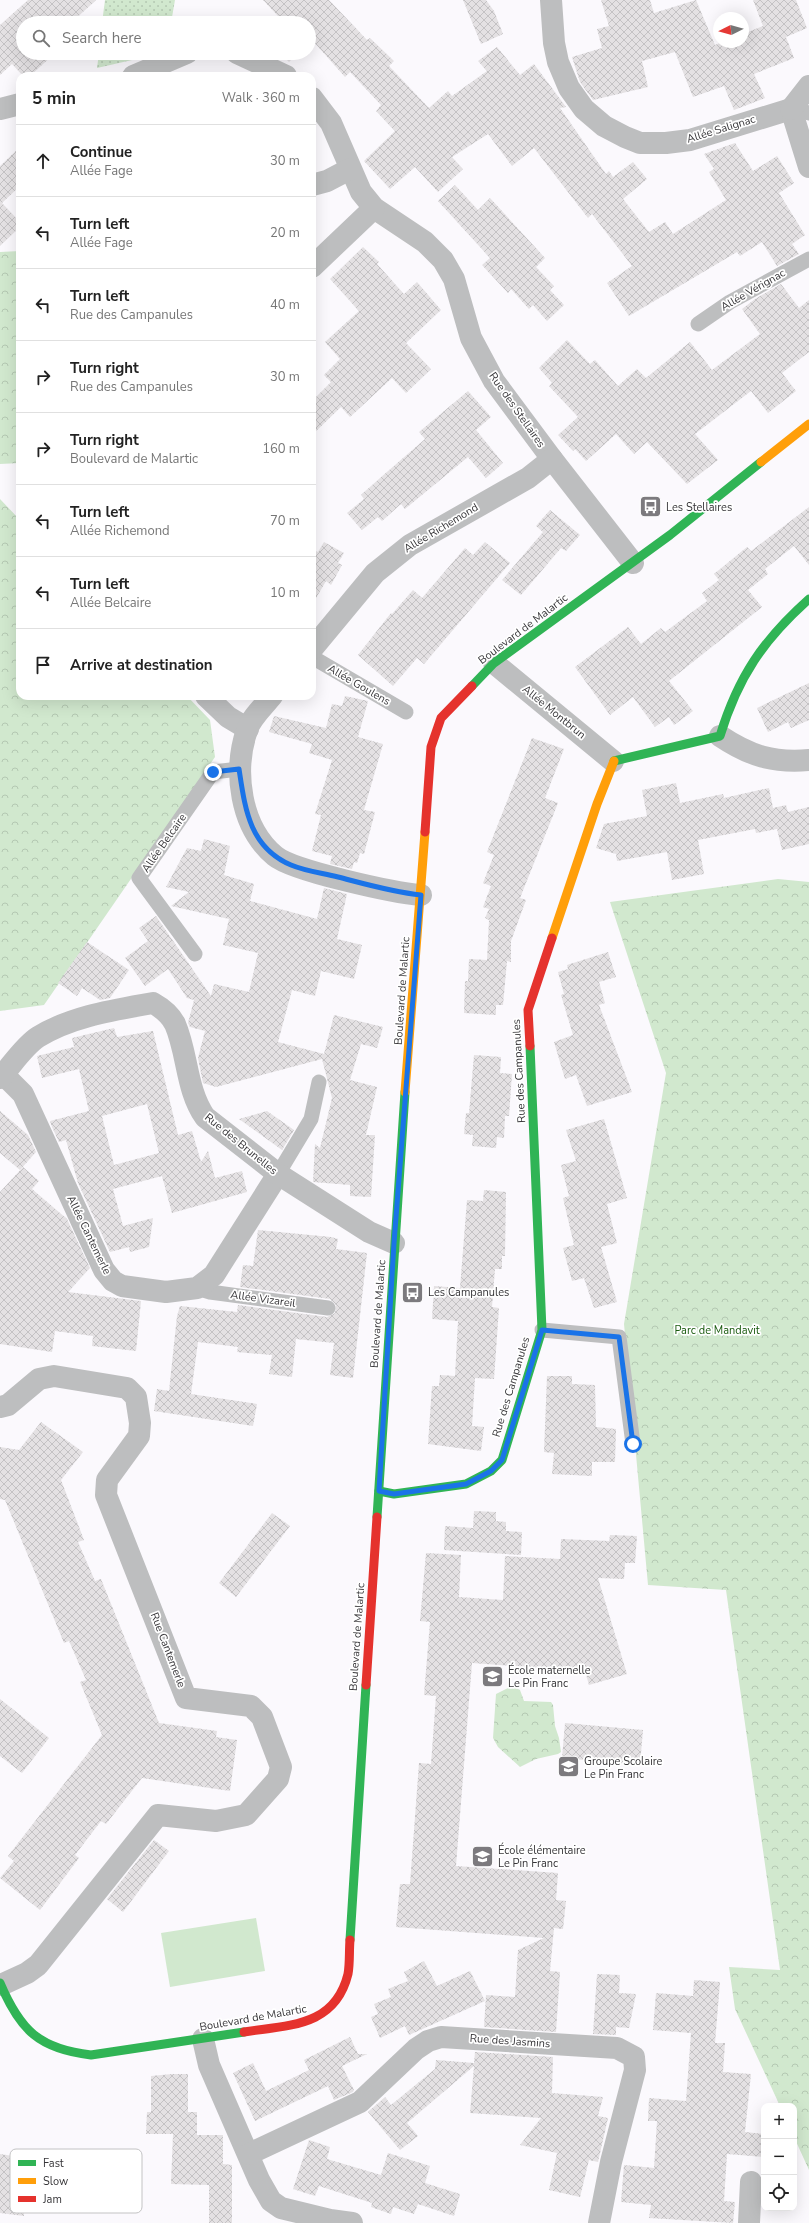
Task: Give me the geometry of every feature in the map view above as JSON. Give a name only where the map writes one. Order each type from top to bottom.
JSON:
[{"type":"street","name":"Allée Salignac","points":[[551,0],[554,43],[558,62],[569,88],[584,109],[604,126],[625,137],[640,143],[666,143],[690,140],[800,111]]},
{"type":"street","points":[[142,72],[171,60]]},
{"type":"street","points":[[252,60],[277,72]]},
{"type":"street","points":[[809,86],[800,111],[809,167]]},
{"type":"street","name":"Rue des Stellaires","points":[[316,103],[330,122],[361,192],[374,208],[425,242],[443,260],[454,279],[471,338],[494,381],[552,459],[633,563]]},
{"type":"street","points":[[0,109],[16,105]]},
{"type":"street","points":[[316,184],[327,181],[350,169]]},
{"type":"street","points":[[316,263],[374,208]]},
{"type":"street","name":"Boulevard de Malartic","points":[[0,1984],[8,2003],[21,2026],[34,2038],[51,2048],[70,2054],[91,2055],[302,2023],[320,2016],[332,2008],[343,1992],[348,1972],[394,1243],[431,747],[441,718],[494,663],[633,563],[809,424]]},
{"type":"street","name":"Allée Richemond","points":[[316,644],[375,573],[410,545],[528,478],[552,459]]},
{"type":"street","points":[[720,736],[726,713],[755,659],[780,624],[809,599]]},
{"type":"street","name":"Allée Montbrun","points":[[494,663],[613,761]]},
{"type":"street","points":[[210,700],[228,717],[248,729]]},
{"type":"street","points":[[269,700],[248,729],[239,769],[245,812],[259,840],[275,857],[292,865],[392,891],[421,895]]},
{"type":"street","points":[[613,761],[720,736],[735,746],[768,760],[809,760]]},
{"type":"street","name":"Rue des Campanules","points":[[379,1491],[394,1494],[466,1484],[491,1471],[502,1460],[542,1330],[528,1010],[597,804],[613,761]]},
{"type":"street","name":"Rue des Brunelles","points":[[2,1076],[37,1038],[68,1022],[107,1011],[153,1003],[165,1010],[175,1023],[197,1105],[205,1117],[278,1174],[369,1232],[394,1243]]},
{"type":"street","name":"Allée Cantemerle","points":[[2,1076],[23,1094],[104,1270],[113,1281],[122,1286],[166,1292],[198,1288]]},
{"type":"street","points":[[198,1288],[214,1275],[278,1174]]},
{"type":"street","name":"Rue Cantemerle","points":[[0,1407],[8,1405],[39,1379],[54,1376],[127,1388],[136,1397],[140,1423],[139,1436],[107,1480],[106,1495],[186,1698],[251,1706],[262,1717],[281,1767],[278,1779],[246,1815],[216,1821],[158,1815],[38,1964],[27,1973],[0,1984]]},
{"type":"street","name":"Rue des Jasmins","points":[[249,2154],[360,2102],[416,2049],[428,2041],[441,2037],[617,2048],[634,2057],[635,2070],[611,2162],[599,2223]]},
{"type":"street","points":[[203,2039],[209,2065],[259,2180],[271,2201],[281,2208],[330,2220],[352,2223]]},
{"type":"street","points":[[749,2223],[751,2182]]},
{"type":"lane","name":"Allée Vérignac","points":[[698,324],[730,302],[809,258]]},
{"type":"lane","name":"Allée Goulens","points":[[316,659],[406,712]]},
{"type":"lane","name":"Allée Belcaire","points":[[195,954],[139,878],[213,772],[239,769]]},
{"type":"lane","points":[[278,1174],[312,1119],[319,1082]]},
{"type":"lane","name":"Allée Vizareil","points":[[198,1288],[210,1292],[328,1308]]},
{"type":"lane","points":[[542,1330],[619,1337],[633,1444]]},
{"type":"green space","points":[[105,0],[175,0],[172,16],[103,16]]},
{"type":"green space","points":[[98,60],[132,60],[97,68]]},
{"type":"green space","points":[[16,251],[16,463],[0,464],[0,252]]},
{"type":"green space","points":[[0,499],[16,516],[16,700],[191,700],[210,720],[215,757],[44,1005],[0,1011]]},
{"type":"green space","name":"Parc de Mandavit","points":[[778,879],[809,882],[809,2170],[797,2144],[797,2103],[779,2103],[735,2009],[729,1967],[780,1970],[726,1590],[648,1585],[624,1324],[666,1073],[610,902]]},
{"type":"green space","points":[[512,1686],[520,1690],[524,1701],[551,1702],[553,1705],[555,1726],[561,1752],[536,1759],[520,1767],[498,1747],[493,1738],[496,1694]]},
{"type":"green space","points":[[256,1918],[265,1971],[170,1987],[161,1933]]},
{"type":"building","points":[[28,0],[96,0],[79,16],[16,16],[16,60],[47,60],[34,72],[19,72],[12,64],[0,75],[0,25]]},
{"type":"building","points":[[263,0],[329,0],[367,40],[370,38],[394,61],[389,66],[429,108],[448,91],[452,96],[487,71],[478,61],[497,47],[520,75],[534,64],[566,107],[560,108],[606,174],[609,171],[613,177],[633,162],[647,179],[623,199],[649,232],[665,222],[673,234],[726,200],[709,172],[714,169],[704,154],[735,143],[753,171],[777,156],[794,183],[779,193],[805,235],[792,244],[799,254],[777,266],[762,242],[740,256],[737,252],[629,316],[607,283],[632,266],[592,214],[588,218],[534,148],[512,166],[488,134],[452,157],[463,169],[438,192],[415,167],[390,189],[364,161],[395,131],[376,111],[381,105],[350,72],[345,77],[316,44],[316,16],[278,16]]},
{"type":"building","points":[[463,0],[486,0],[494,11],[503,34],[481,44]]},
{"type":"building","points":[[601,0],[650,0],[654,13],[696,0],[713,40],[713,48],[749,48],[749,32],[763,26],[753,0],[796,0],[807,28],[786,37],[794,58],[754,74],[765,98],[734,110],[724,86],[693,97],[675,52],[642,61],[648,87],[593,100],[580,82],[572,57],[602,48],[597,29],[609,26]]},
{"type":"building","points":[[16,151],[16,190],[2,203],[16,218],[16,231],[0,246],[0,166]]},
{"type":"building","points":[[455,185],[478,210],[490,198],[545,258],[536,267],[554,286],[550,290],[564,305],[547,321],[533,305],[529,309],[511,289],[508,293],[482,265],[490,258],[438,201]]},
{"type":"building","points":[[363,247],[379,262],[377,264],[404,294],[417,282],[441,310],[406,343],[431,369],[406,393],[392,378],[350,417],[341,407],[316,431],[316,397],[331,382],[324,375],[340,359],[325,342],[359,311],[330,279]]},
{"type":"building","points":[[781,284],[799,308],[809,300],[809,352],[782,373],[796,391],[768,413],[751,391],[695,434],[718,460],[687,484],[647,442],[634,454],[616,434],[586,461],[575,449],[573,451],[558,435],[578,417],[549,386],[552,383],[539,368],[567,340],[590,364],[595,360],[618,386],[637,369],[646,378],[690,342],[712,370],[760,334],[742,309],[755,299]]},
{"type":"building","points":[[468,391],[491,417],[476,430],[503,463],[486,478],[468,457],[405,509],[401,504],[382,521],[378,517],[362,530],[347,513],[364,499],[361,495],[425,439],[419,432]]},
{"type":"building","points":[[809,507],[809,565],[794,546],[765,569],[768,574],[748,590],[762,607],[669,681],[693,711],[674,725],[669,717],[655,727],[633,697],[610,715],[575,667],[628,627],[641,644],[661,628],[665,632],[707,601],[702,593],[719,580],[714,574],[747,547],[751,551]]},
{"type":"building","points":[[550,510],[580,535],[566,551],[561,548],[521,595],[502,580],[543,532],[536,526]]},
{"type":"building","points":[[324,542],[344,553],[338,563],[342,565],[331,585],[326,581],[316,598],[316,551],[318,552]]},
{"type":"building","points":[[485,542],[510,563],[424,664],[417,658],[393,686],[358,655],[391,613],[392,614],[413,590],[422,598],[465,548],[473,555]]},
{"type":"building","points":[[809,683],[809,720],[791,728],[788,722],[768,732],[757,708]]},
{"type":"building","points":[[345,696],[368,701],[358,737],[383,744],[364,810],[375,812],[364,854],[360,853],[357,863],[354,862],[352,869],[330,864],[332,856],[312,851],[321,815],[315,814],[332,760],[309,753],[312,744],[269,732],[274,716],[326,728],[332,704],[342,706]]},
{"type":"building","points":[[532,738],[564,749],[545,798],[558,803],[520,898],[526,900],[511,941],[511,962],[507,961],[503,1005],[496,1005],[496,1015],[464,1013],[465,981],[468,981],[469,959],[487,960],[489,920],[485,918],[489,909],[483,907],[491,886],[483,883],[494,855],[487,852]]},
{"type":"building","points":[[676,783],[680,803],[723,794],[724,798],[769,788],[773,808],[786,805],[788,812],[809,807],[809,844],[782,850],[777,829],[756,833],[755,829],[698,840],[704,874],[672,880],[667,852],[617,861],[616,854],[596,848],[604,824],[647,816],[642,790]]},
{"type":"building","points":[[204,839],[230,846],[224,875],[254,884],[250,901],[317,919],[324,888],[347,894],[337,939],[362,945],[354,979],[321,971],[315,996],[292,990],[278,1042],[324,1054],[334,1015],[383,1027],[377,1048],[361,1044],[350,1080],[377,1087],[366,1135],[375,1135],[371,1197],[350,1196],[350,1185],[313,1182],[315,1144],[320,1148],[332,1098],[322,1059],[216,1087],[203,1083],[198,1058],[205,1031],[190,1027],[188,1023],[194,1000],[187,998],[168,969],[145,986],[125,958],[148,941],[139,928],[156,916],[211,996],[214,984],[249,992],[258,953],[223,945],[229,919],[171,906],[189,892],[166,887],[187,848],[201,851]]},
{"type":"building","points":[[87,942],[129,970],[110,998],[100,1000],[82,988],[77,996],[58,983]]},
{"type":"building","points":[[608,952],[616,977],[599,982],[605,1003],[599,1005],[632,1092],[587,1106],[576,1075],[565,1079],[554,1042],[573,1035],[561,995],[564,994],[558,972],[568,969],[567,965]]},
{"type":"building","points":[[114,1028],[117,1037],[153,1031],[178,1135],[192,1131],[201,1162],[208,1151],[215,1178],[242,1171],[247,1192],[172,1213],[162,1176],[113,1189],[123,1226],[153,1218],[149,1247],[130,1252],[129,1247],[110,1252],[78,1183],[66,1140],[59,1142],[50,1121],[89,1111],[79,1069],[42,1078],[37,1056],[74,1047],[72,1038]],"holes":[[[147,1104],[159,1153],[114,1165],[102,1116]]]},
{"type":"building","points":[[474,1055],[501,1057],[500,1073],[512,1074],[509,1116],[505,1116],[504,1138],[497,1137],[496,1148],[472,1146],[473,1135],[464,1134],[466,1113],[469,1113]]},
{"type":"building","points":[[0,1111],[28,1135],[36,1152],[20,1170],[0,1153]]},
{"type":"building","points":[[267,1111],[294,1130],[282,1150],[239,1119]]},
{"type":"building","points":[[604,1119],[627,1198],[607,1204],[617,1243],[601,1247],[617,1302],[594,1308],[584,1278],[572,1281],[563,1248],[574,1245],[563,1198],[569,1196],[561,1165],[576,1161],[566,1130]]},
{"type":"building","points":[[23,1167],[39,1181],[32,1189],[67,1219],[90,1268],[68,1292],[141,1301],[136,1351],[92,1346],[93,1336],[55,1331],[52,1352],[0,1344],[0,1192]]},
{"type":"building","points":[[484,1190],[506,1192],[505,1256],[502,1256],[502,1269],[495,1269],[492,1307],[499,1308],[494,1379],[475,1378],[472,1426],[484,1427],[481,1451],[428,1444],[432,1386],[439,1386],[440,1375],[455,1376],[458,1321],[432,1319],[434,1286],[460,1288],[467,1200],[483,1201]]},
{"type":"building","points":[[258,1230],[331,1237],[338,1239],[336,1249],[367,1253],[353,1378],[330,1375],[334,1343],[296,1339],[292,1377],[269,1374],[272,1355],[237,1352],[238,1347],[198,1342],[191,1394],[257,1404],[253,1426],[154,1411],[157,1389],[169,1391],[177,1316],[180,1306],[237,1312],[238,1305],[327,1317],[335,1313],[336,1305],[330,1299],[240,1287],[243,1265],[253,1266]]},
{"type":"building","points":[[547,1376],[572,1376],[572,1384],[595,1385],[596,1427],[616,1429],[615,1462],[592,1462],[592,1476],[552,1474],[554,1453],[544,1452]]},
{"type":"building","points":[[41,1422],[83,1452],[61,1480],[84,1540],[78,1542],[95,1581],[101,1579],[159,1723],[217,1731],[216,1737],[237,1740],[230,1791],[142,1778],[106,1824],[101,1821],[75,1855],[79,1858],[40,1910],[0,1878],[14,1861],[8,1856],[102,1735],[80,1682],[86,1680],[69,1641],[64,1643],[5,1500],[0,1499],[0,1447],[19,1450]]},
{"type":"building","points":[[474,1511],[496,1512],[496,1521],[506,1522],[506,1531],[522,1532],[521,1555],[444,1550],[445,1526],[473,1528]]},
{"type":"building","points":[[272,1513],[290,1526],[236,1597],[219,1583]]},
{"type":"building","points":[[610,1535],[637,1536],[635,1563],[625,1563],[624,1579],[598,1578],[627,1674],[589,1685],[585,1671],[472,1663],[456,1866],[558,1873],[556,1900],[566,1901],[563,1929],[554,1928],[550,1971],[560,1972],[556,2032],[484,2027],[486,1995],[515,1997],[518,1950],[544,1938],[396,1927],[400,1884],[410,1884],[419,1763],[431,1764],[436,1696],[424,1695],[430,1622],[420,1621],[426,1553],[461,1555],[459,1597],[503,1600],[505,1556],[560,1559],[561,1539],[609,1541]]},
{"type":"building","points":[[0,1699],[49,1738],[22,1773],[0,1756]]},
{"type":"building","points":[[565,1723],[643,1730],[640,1765],[562,1758]]},
{"type":"building","points":[[154,1840],[169,1851],[123,1912],[107,1899]]},
{"type":"building","points":[[424,1961],[437,1986],[470,1971],[485,2001],[409,2035],[405,2026],[380,2038],[371,2017],[378,2014],[374,2004],[391,1997],[388,1989],[408,1981],[404,1972]]},
{"type":"building","points":[[597,1974],[620,1975],[619,1993],[636,1994],[629,2028],[616,2027],[616,2035],[593,2034]]},
{"type":"building","points":[[694,1980],[720,1982],[715,2043],[725,2043],[723,2072],[751,2074],[745,2132],[761,2134],[761,2157],[727,2154],[724,2201],[735,2202],[733,2223],[649,2218],[651,2205],[621,2202],[624,2165],[654,2168],[657,2121],[648,2121],[649,2098],[686,2101],[691,2033],[653,2030],[656,1993],[693,1996]]},
{"type":"building","points":[[350,2037],[358,2054],[367,2054],[342,2066],[354,2090],[353,2092],[334,2100],[328,2086],[255,2121],[233,2073],[253,2063],[266,2091],[309,2070],[304,2060]]},
{"type":"building","points":[[475,2052],[553,2057],[552,2093],[603,2097],[598,2116],[608,2118],[598,2162],[589,2160],[580,2197],[549,2190],[557,2153],[520,2145],[541,2118],[470,2113],[474,2066],[407,2123],[418,2136],[400,2150],[368,2112],[385,2097],[391,2105],[435,2069],[436,2060],[474,2063]]},
{"type":"building","points":[[188,2074],[188,2112],[197,2112],[197,2135],[223,2135],[223,2164],[232,2165],[232,2223],[209,2223],[209,2185],[171,2184],[173,2134],[146,2134],[147,2112],[151,2112],[151,2076]]},
{"type":"building","points":[[309,2140],[330,2147],[327,2159],[381,2175],[388,2153],[430,2166],[425,2183],[460,2194],[454,2216],[418,2204],[414,2214],[393,2207],[391,2214],[371,2207],[372,2203],[319,2186],[315,2196],[293,2189]]},
{"type":"building","points":[[0,2154],[10,2156],[10,2213],[24,2213],[24,2216],[0,2213]]},
{"type":"traffic: fast","points":[[472,686],[494,663],[670,535],[761,462]]},
{"type":"traffic: fast","points":[[614,761],[720,736],[735,695],[754,661],[778,629],[809,599]]},
{"type":"traffic: fast","points":[[379,1491],[394,1494],[466,1484],[491,1471],[502,1460],[542,1330],[530,1046]]},
{"type":"traffic: fast","points":[[377,1517],[405,1092]]},
{"type":"traffic: fast","points":[[350,1940],[366,1685]]},
{"type":"traffic: fast","points":[[0,1983],[15,2013],[24,2025],[45,2042],[58,2048],[73,2052],[91,2055],[244,2032]]},
{"type":"traffic: slow","points":[[761,462],[809,424]]},
{"type":"traffic: slow","points":[[552,938],[597,804],[614,761]]},
{"type":"traffic: slow","points":[[405,1092],[425,832]]},
{"type":"traffic: jam","points":[[425,832],[431,747],[441,718],[472,686]]},
{"type":"traffic: jam","points":[[530,1046],[528,1010],[552,938]]},
{"type":"traffic: jam","points":[[366,1685],[377,1517]]},
{"type":"traffic: jam","points":[[244,2032],[293,2025],[321,2014],[333,2004],[342,1991],[348,1974],[350,1940]]},
{"type":"place","name":"Les Stellaires","points":[[650,507]]},
{"type":"place","name":"Les Campanules","points":[[412,1292]]},
{"type":"place","name":"École maternelle Le Pin Franc","points":[[492,1676]]},
{"type":"place","name":"Groupe Scolaire Le Pin Franc","points":[[569,1767]]},
{"type":"place","name":"École élémentaire Le Pin Franc","points":[[482,1856]]},
{"type":"route","points":[[213,772],[239,769],[245,812],[259,840],[275,857],[292,865],[392,891],[421,895],[394,1243],[379,1491],[394,1494],[466,1484],[491,1471],[502,1460],[542,1330],[619,1337],[633,1444]]}]
